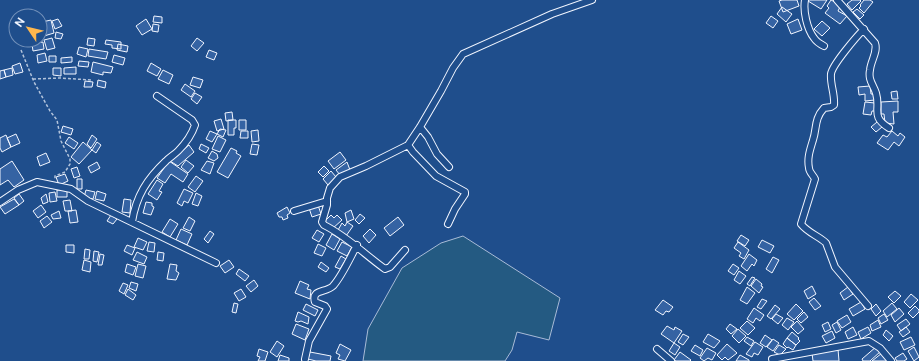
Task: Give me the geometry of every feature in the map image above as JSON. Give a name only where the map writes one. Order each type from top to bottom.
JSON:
[{"type":"street","points":[[405,250],[390,267],[385,269],[369,257],[357,245],[324,225],[322,222],[330,188],[340,177],[408,145],[441,92],[453,68],[463,54],[552,14],[592,0]]},
{"type":"street","points":[[805,0],[804,9],[810,31],[815,40],[824,46]]},
{"type":"street","points":[[837,0],[864,29],[876,46],[869,75],[871,84],[876,93],[878,119],[889,128]]},
{"type":"street","points":[[864,29],[839,58],[832,70],[831,75],[834,105],[824,108],[816,123],[814,140],[809,151],[809,169],[815,178],[801,224],[804,228],[826,244],[835,267],[868,306]]},
{"type":"street","points":[[132,222],[138,198],[142,189],[165,161],[178,151],[187,140],[195,125],[192,120],[157,96]]},
{"type":"street","points":[[420,127],[428,136],[437,154],[449,167]]},
{"type":"street","points":[[408,145],[436,176],[465,192],[448,224]]},
{"type":"street","points":[[0,202],[18,190],[37,182],[71,188],[82,198],[216,263]]},
{"type":"street","points":[[294,211],[327,201]]},
{"type":"street","points":[[305,359],[309,341],[327,309],[325,306],[315,302],[314,299],[316,294],[319,291],[328,290],[336,282],[357,245]]},
{"type":"street","points":[[772,358],[869,341],[880,348],[891,361]]},
{"type":"street","points":[[657,349],[671,361]]},
{"type":"path","points":[[21,50],[33,79],[56,120],[61,140],[70,159],[70,164],[66,172],[55,176],[57,186]]},
{"type":"path","points":[[33,79],[56,78],[91,80]]},
{"type":"shaded area","points":[[463,236],[560,298],[549,340],[517,332],[512,350],[505,361],[363,361],[368,329],[402,268],[441,243]]},
{"type":"building","points":[[797,0],[799,6],[783,12],[779,1]]},
{"type":"building","points":[[808,0],[827,0],[821,9]]},
{"type":"building","points":[[831,0],[841,5],[838,11],[847,16],[840,24],[825,13],[829,8],[827,6]]},
{"type":"building","points":[[852,0],[861,1],[852,10],[847,4]]},
{"type":"building","points":[[864,0],[870,0],[873,2],[864,13],[859,8]]},
{"type":"building","points":[[782,7],[792,14],[786,22],[777,14]]},
{"type":"building","points":[[857,9],[864,15],[860,19],[853,12]]},
{"type":"building","points":[[154,16],[162,17],[162,23],[153,22]]},
{"type":"building","points":[[771,16],[778,21],[773,28],[766,23]]},
{"type":"building","points":[[58,19],[62,26],[55,29],[52,21]]},
{"type":"building","points":[[146,19],[152,29],[142,35],[136,26]]},
{"type":"building","points":[[798,19],[802,30],[791,34],[787,24]]},
{"type":"building","points":[[51,20],[54,33],[48,35],[48,21]]},
{"type":"building","points":[[822,21],[830,28],[822,36],[814,29]]},
{"type":"building","points":[[153,24],[159,25],[158,32],[152,31]]},
{"type":"building","points":[[56,32],[63,34],[61,39],[55,38]]},
{"type":"building","points":[[52,38],[55,48],[47,50],[48,39]]},
{"type":"building","points":[[88,38],[95,39],[94,46],[87,45]]},
{"type":"building","points":[[197,38],[204,43],[197,51],[191,46]]},
{"type":"building","points":[[106,40],[121,42],[121,49],[112,48],[112,45],[105,44]]},
{"type":"building","points":[[118,44],[128,46],[127,52],[117,50]]},
{"type":"building","points":[[79,47],[88,49],[86,57],[77,54]]},
{"type":"building","points":[[33,48],[44,48],[44,49],[33,51]]},
{"type":"building","points":[[89,49],[108,52],[106,59],[88,56]]},
{"type":"building","points":[[209,50],[217,53],[214,60],[206,57]]},
{"type":"building","points":[[45,53],[47,61],[38,63],[37,55]]},
{"type":"building","points":[[114,55],[125,58],[123,65],[112,62]]},
{"type":"building","points":[[49,56],[56,56],[56,62],[49,62]]},
{"type":"building","points":[[72,57],[72,62],[61,63],[61,58]]},
{"type":"building","points":[[79,61],[89,62],[88,67],[78,66]]},
{"type":"building","points":[[93,62],[113,67],[111,73],[103,72],[103,75],[91,72]]},
{"type":"building","points":[[20,63],[23,72],[15,74],[12,66]]},
{"type":"building","points":[[151,63],[161,69],[157,76],[147,71]]},
{"type":"building","points":[[76,67],[76,74],[64,74],[64,68]]},
{"type":"building","points":[[12,68],[13,75],[6,77],[4,70]]},
{"type":"building","points":[[53,68],[61,68],[61,76],[53,75]]},
{"type":"building","points":[[4,70],[6,77],[0,79],[0,71]]},
{"type":"building","points":[[163,70],[173,75],[169,84],[158,79]]},
{"type":"building","points":[[193,77],[203,80],[200,88],[190,85]]},
{"type":"building","points":[[98,80],[106,82],[105,88],[97,86]]},
{"type":"building","points":[[85,81],[93,82],[92,87],[84,87]]},
{"type":"building","points":[[185,84],[195,91],[191,97],[181,90]]},
{"type":"building","points":[[870,86],[871,94],[873,94],[875,100],[865,101],[865,94],[859,95],[858,87]]},
{"type":"building","points":[[897,91],[898,99],[892,99],[891,92]]},
{"type":"building","points":[[195,93],[202,97],[197,104],[191,99]]},
{"type":"building","points":[[898,101],[898,112],[893,112],[894,124],[885,123],[884,114],[881,114],[881,102]]},
{"type":"building","points":[[865,102],[875,103],[875,111],[872,111],[871,115],[863,114]]},
{"type":"building","points":[[232,112],[233,120],[226,121],[225,113]]},
{"type":"building","points":[[221,119],[224,129],[217,131],[214,121]]},
{"type":"building","points":[[228,120],[236,120],[234,135],[228,135]]},
{"type":"building","points":[[239,120],[246,120],[246,130],[239,130]]},
{"type":"building","points":[[877,122],[882,127],[876,132],[871,127]]},
{"type":"building","points":[[63,126],[73,129],[71,135],[61,132]]},
{"type":"building","points":[[220,129],[226,130],[223,137],[217,134]]},
{"type":"building","points":[[258,130],[259,141],[252,142],[251,131]]},
{"type":"building","points":[[210,131],[217,134],[212,142],[206,139]]},
{"type":"building","points":[[241,131],[248,131],[248,138],[240,138]]},
{"type":"building","points":[[892,131],[898,136],[900,133],[905,137],[899,146],[894,142],[888,150],[877,143],[883,135],[887,137]]},
{"type":"building","points":[[16,134],[20,143],[11,147],[7,138]]},
{"type":"building","points":[[6,135],[11,147],[2,152],[0,148],[0,138]]},
{"type":"building","points":[[92,135],[97,139],[91,148],[87,144]]},
{"type":"building","points":[[218,136],[226,140],[220,152],[212,149]]},
{"type":"building","points":[[69,137],[78,143],[74,149],[65,143]]},
{"type":"building","points":[[83,142],[92,150],[79,164],[71,157]]},
{"type":"building","points":[[97,142],[101,145],[96,153],[92,150]]},
{"type":"building","points":[[201,144],[209,148],[206,153],[199,149]]},
{"type":"building","points":[[252,144],[259,145],[257,155],[250,154]]},
{"type":"building","points":[[189,145],[194,152],[178,166],[170,161]]},
{"type":"building","points":[[231,148],[237,151],[236,153],[241,156],[228,178],[217,172]]},
{"type":"building","points":[[212,151],[217,154],[218,158],[214,161],[208,158]]},
{"type":"building","points":[[340,152],[346,160],[334,169],[328,161]]},
{"type":"building","points":[[46,153],[50,162],[40,166],[37,157]]},
{"type":"building","points":[[186,160],[194,166],[188,173],[181,167]]},
{"type":"building","points":[[12,161],[24,180],[14,187],[8,180],[0,185],[0,169]]},
{"type":"building","points":[[169,161],[188,174],[183,182],[171,174],[165,183],[157,178]]},
{"type":"building","points":[[207,161],[214,163],[210,174],[201,170]]},
{"type":"building","points":[[97,162],[100,168],[91,173],[88,167]]},
{"type":"building","points":[[347,162],[350,170],[340,175],[336,170]]},
{"type":"building","points":[[324,166],[329,171],[323,177],[318,172]]},
{"type":"building","points":[[77,167],[80,176],[74,178],[71,169]]},
{"type":"building","points":[[331,171],[336,177],[328,185],[323,179]]},
{"type":"building","points":[[65,174],[68,181],[59,185],[56,177]]},
{"type":"building","points":[[196,176],[203,181],[195,192],[188,187]]},
{"type":"building","points":[[77,179],[82,179],[82,189],[77,189]]},
{"type":"building","points":[[157,180],[163,184],[159,191],[162,192],[157,200],[148,194]]},
{"type":"building","points":[[184,189],[193,193],[188,203],[184,201],[182,206],[177,203]]},
{"type":"building","points":[[57,190],[67,190],[67,197],[57,197]]},
{"type":"building","points":[[86,190],[95,192],[93,199],[84,197]]},
{"type":"building","points":[[97,191],[106,194],[104,201],[95,199]]},
{"type":"building","points":[[55,192],[57,201],[50,202],[49,193]]},
{"type":"building","points":[[196,193],[202,196],[198,206],[192,204]]},
{"type":"building","points":[[19,194],[24,201],[19,205],[14,198]]},
{"type":"building","points":[[46,194],[48,202],[43,204],[41,198]]},
{"type":"building","points":[[14,199],[19,205],[5,214],[0,207]]},
{"type":"building","points":[[124,199],[131,200],[130,213],[122,212]]},
{"type":"building","points":[[70,200],[72,211],[65,211],[63,201]]},
{"type":"building","points":[[146,202],[152,203],[152,206],[154,207],[151,215],[143,213]]},
{"type":"building","points":[[41,205],[46,212],[38,218],[33,211]]},
{"type":"building","points":[[318,205],[321,214],[312,217],[309,208]]},
{"type":"building","points":[[287,207],[290,213],[287,215],[288,218],[283,220],[277,213]]},
{"type":"building","points":[[76,210],[78,222],[70,223],[68,211]]},
{"type":"building","points":[[351,210],[354,219],[347,222],[345,213]]},
{"type":"building","points":[[59,211],[61,218],[53,219],[51,215]]},
{"type":"building","points":[[360,214],[365,218],[359,224],[355,220]]},
{"type":"building","points":[[111,215],[117,219],[113,224],[107,221]]},
{"type":"building","points":[[331,215],[334,218],[337,215],[342,220],[332,229],[325,221]]},
{"type":"building","points":[[47,216],[52,222],[44,228],[40,221]]},
{"type":"building","points":[[189,217],[195,221],[190,231],[183,228]]},
{"type":"building","points":[[398,217],[404,225],[390,236],[384,228]]},
{"type":"building","points":[[170,219],[178,224],[170,237],[162,232]]},
{"type":"building","points":[[347,222],[353,226],[346,236],[338,230],[342,223],[345,226]]},
{"type":"building","points":[[181,229],[192,234],[187,245],[176,240]]},
{"type":"building","points":[[370,229],[376,235],[369,243],[363,236]]},
{"type":"building","points":[[317,230],[324,234],[319,242],[312,238]]},
{"type":"building","points":[[210,231],[214,234],[208,243],[204,239]]},
{"type":"building","points":[[332,234],[340,239],[334,250],[326,245]]},
{"type":"building","points":[[741,235],[749,240],[745,246],[737,241]]},
{"type":"building","points":[[138,238],[147,242],[143,250],[134,247]]},
{"type":"building","points":[[762,240],[774,246],[770,253],[758,247]]},
{"type":"building","points":[[149,242],[155,243],[154,252],[147,251]]},
{"type":"building","points":[[342,242],[352,247],[347,256],[337,251]]},
{"type":"building","points":[[738,242],[749,250],[744,259],[739,256],[741,253],[734,248]]},
{"type":"building","points":[[318,244],[326,248],[322,256],[314,253]]},
{"type":"building","points":[[66,245],[74,245],[74,253],[66,252]]},
{"type":"building","points":[[127,245],[135,248],[132,255],[124,251]]},
{"type":"building","points":[[85,249],[90,250],[89,259],[84,259]]},
{"type":"building","points":[[94,251],[99,252],[97,262],[93,261]]},
{"type":"building","points":[[137,252],[147,257],[144,264],[133,260]]},
{"type":"building","points":[[158,252],[164,253],[163,261],[157,260]]},
{"type":"building","points":[[100,254],[104,255],[102,265],[98,265]]},
{"type":"building","points":[[749,254],[757,260],[754,266],[752,264],[747,271],[741,266]]},
{"type":"building","points":[[341,256],[346,259],[340,269],[335,267]]},
{"type":"building","points":[[773,257],[779,260],[772,273],[766,269]]},
{"type":"building","points":[[84,260],[91,262],[90,272],[82,270]]},
{"type":"building","points":[[229,260],[234,267],[225,273],[220,266]]},
{"type":"building","points":[[321,262],[329,268],[326,272],[318,267]]},
{"type":"building","points":[[127,264],[136,267],[133,275],[125,272]]},
{"type":"building","points":[[138,264],[146,266],[143,278],[135,276]]},
{"type":"building","points":[[170,264],[177,265],[176,271],[179,273],[176,280],[167,279]]},
{"type":"building","points":[[733,264],[739,268],[734,275],[728,271]]},
{"type":"building","points":[[239,269],[249,276],[245,281],[236,274]]},
{"type":"building","points":[[739,271],[746,276],[740,284],[734,280]]},
{"type":"building","points":[[752,277],[755,278],[750,286],[747,284]]},
{"type":"building","points":[[756,279],[762,284],[761,286],[763,287],[759,293],[751,286]]},
{"type":"building","points":[[254,280],[258,286],[251,292],[246,286]]},
{"type":"building","points":[[300,281],[309,285],[307,289],[311,290],[310,299],[295,293]]},
{"type":"building","points":[[131,282],[138,284],[136,291],[129,288]]},
{"type":"building","points":[[123,283],[128,285],[124,294],[119,291]]},
{"type":"building","points":[[812,286],[816,294],[808,299],[804,291]]},
{"type":"building","points":[[747,287],[755,293],[747,304],[740,300]]},
{"type":"building","points":[[848,287],[853,294],[844,300],[840,293]]},
{"type":"building","points":[[128,289],[136,295],[133,300],[125,295]]},
{"type":"building","points":[[241,289],[246,297],[239,301],[234,293]]},
{"type":"building","points":[[895,291],[901,296],[894,303],[888,297]]},
{"type":"building","points":[[911,294],[918,300],[910,308],[904,302]]},
{"type":"building","points":[[814,298],[821,306],[815,310],[809,302]]},
{"type":"building","points":[[762,299],[767,301],[761,309],[757,307]]},
{"type":"building","points":[[663,300],[673,307],[669,312],[666,311],[663,315],[655,310]]},
{"type":"building","points":[[861,302],[865,309],[853,316],[849,309]]},
{"type":"building","points":[[234,303],[238,304],[236,313],[232,312]]},
{"type":"building","points":[[892,303],[897,309],[887,317],[883,311]]},
{"type":"building","points":[[306,304],[318,310],[315,316],[303,310]]},
{"type":"building","points":[[796,304],[803,311],[794,320],[787,314]]},
{"type":"building","points":[[876,304],[881,311],[876,316],[871,309]]},
{"type":"building","points":[[775,305],[780,309],[771,319],[767,316]]},
{"type":"building","points":[[915,306],[919,312],[913,318],[908,313]]},
{"type":"building","points":[[754,308],[764,315],[760,321],[756,318],[753,323],[747,319]]},
{"type":"building","points":[[899,308],[904,314],[895,322],[891,315]]},
{"type":"building","points":[[298,312],[309,317],[308,324],[301,321],[295,321]]},
{"type":"building","points":[[804,312],[808,317],[801,323],[797,319]]},
{"type":"building","points":[[776,314],[783,318],[778,324],[772,319]]},
{"type":"building","points":[[884,314],[888,320],[881,324],[878,318]]},
{"type":"building","points":[[847,315],[851,322],[842,328],[837,321]]},
{"type":"building","points":[[787,318],[794,322],[788,330],[782,325]]},
{"type":"building","points":[[906,319],[910,324],[901,331],[897,325]]},
{"type":"building","points":[[878,320],[881,327],[872,331],[870,325]]},
{"type":"building","points":[[747,321],[755,328],[748,335],[740,328]]},
{"type":"building","points":[[797,321],[804,329],[798,334],[791,327]]},
{"type":"building","points":[[828,322],[831,329],[825,332],[822,325]]},
{"type":"building","points":[[837,322],[841,330],[836,333],[832,325]]},
{"type":"building","points":[[296,324],[309,329],[305,340],[292,334]]},
{"type":"building","points":[[730,324],[737,329],[731,334],[726,329]]},
{"type":"building","points":[[667,326],[674,330],[675,327],[682,331],[674,343],[661,334]]},
{"type":"building","points":[[853,327],[857,335],[848,339],[845,332]]},
{"type":"building","points":[[868,327],[871,333],[861,339],[858,332]]},
{"type":"building","points":[[906,327],[910,332],[903,337],[899,332]]},
{"type":"building","points":[[738,329],[746,336],[739,343],[732,336]]},
{"type":"building","points":[[886,330],[893,336],[889,341],[883,335]]},
{"type":"building","points":[[832,331],[835,338],[826,343],[822,336]]},
{"type":"building","points":[[792,332],[799,338],[798,339],[800,341],[796,345],[787,338]]},
{"type":"building","points":[[683,334],[689,337],[683,345],[678,342]]},
{"type":"building","points":[[708,334],[720,341],[714,348],[703,342]]},
{"type":"building","points":[[765,335],[772,340],[766,347],[760,343]]},
{"type":"building","points":[[747,337],[754,341],[751,346],[744,341]]},
{"type":"building","points":[[911,337],[915,345],[904,350],[900,342]]},
{"type":"building","points":[[787,338],[796,345],[793,350],[788,347],[787,348],[783,344]]},
{"type":"building","points":[[773,339],[779,343],[773,351],[767,347]]},
{"type":"building","points":[[277,341],[284,346],[277,357],[270,352]]},
{"type":"building","points":[[755,342],[763,347],[758,355],[754,353],[752,357],[746,354]]},
{"type":"building","points":[[674,343],[680,347],[675,355],[669,351]]},
{"type":"building","points":[[340,344],[351,350],[345,361],[338,359],[340,355],[336,353]]},
{"type":"building","points":[[727,344],[737,353],[728,360],[725,357],[722,360],[717,355]]},
{"type":"building","points":[[695,345],[703,350],[700,356],[691,351]]},
{"type":"building","points":[[779,345],[786,349],[780,355],[774,352]]},
{"type":"building","points":[[877,346],[881,351],[870,361],[863,361],[862,359]]},
{"type":"building","points":[[914,347],[919,357],[914,361],[908,351]]},
{"type":"building","points":[[707,348],[716,353],[712,360],[708,358],[704,361],[700,358]]},
{"type":"building","points":[[259,349],[268,352],[265,361],[258,361],[260,357],[257,356]]},
{"type":"building","points":[[838,349],[839,361],[813,361],[812,353]]},
{"type":"building","points":[[310,352],[331,356],[330,361],[316,361],[308,359]]},
{"type":"building","points":[[680,352],[691,360],[674,360]]},
{"type":"building","points":[[882,353],[888,361],[872,361]]},
{"type":"building","points":[[903,353],[907,359],[904,361],[897,361],[895,358]]},
{"type":"building","points":[[280,355],[289,358],[289,361],[278,361]]},
{"type":"building","points":[[740,355],[749,360],[749,361],[736,361]]}]
